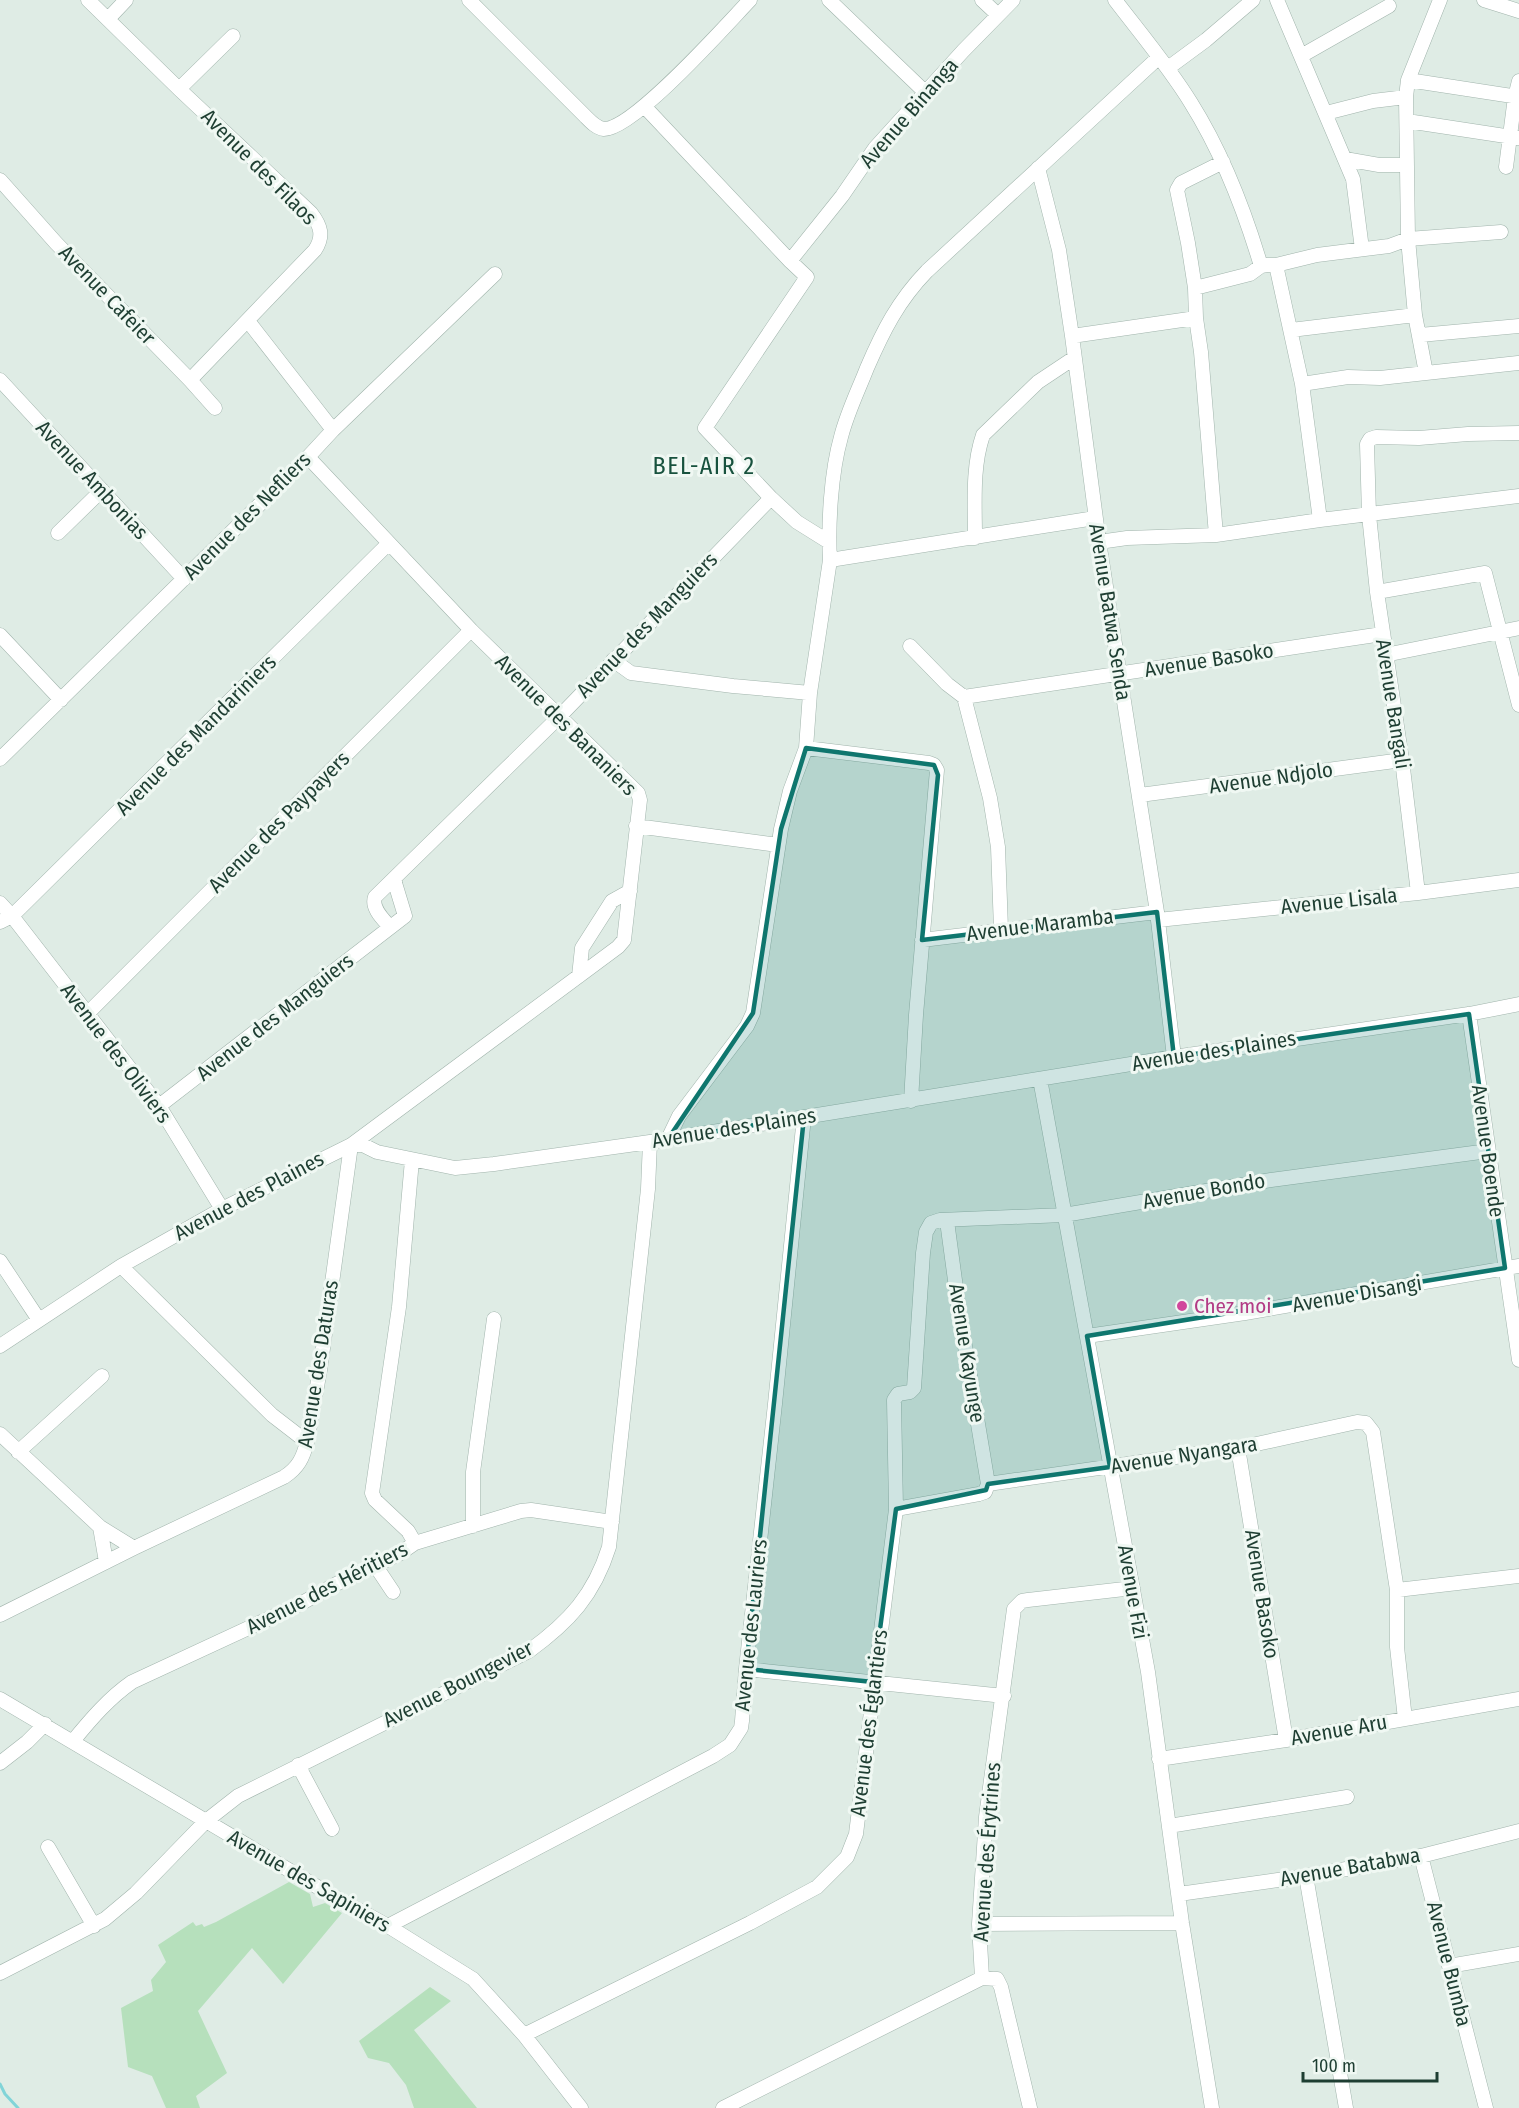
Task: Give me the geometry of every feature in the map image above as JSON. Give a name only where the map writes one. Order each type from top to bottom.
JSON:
[{"type":"street","name":"Avenue des Filaos","points":[[88,0],[311,213],[320,227],[320,241],[315,250],[248,321]]},
{"type":"street","points":[[108,19],[126,0]]},
{"type":"street","points":[[469,0],[596,126],[606,129],[644,106],[750,0]]},
{"type":"street","points":[[829,0],[925,92]]},
{"type":"street","points":[[982,0],[997,15]]},
{"type":"street","name":"Avenue Binanga","points":[[790,261],[842,196],[875,148],[1013,0]]},
{"type":"street","points":[[1115,0],[1164,62],[1192,104],[1238,193],[1261,266]]},
{"type":"street","points":[[668,1139],[679,1116],[751,1020],[778,845],[790,791],[806,748],[810,693],[830,560],[829,542],[835,469],[841,436],[885,327],[921,277],[1038,168],[1164,62],[1206,40],[1253,0]]},
{"type":"street","points":[[1276,0],[1326,113],[1355,186],[1362,249]]},
{"type":"street","points":[[1426,373],[1415,315],[1408,239],[1406,97],[1408,80],[1440,0]]},
{"type":"street","points":[[1484,0],[1519,11]]},
{"type":"street","points":[[1301,56],[1389,6]]},
{"type":"street","points":[[179,89],[233,36]]},
{"type":"street","points":[[1408,80],[1517,97]]},
{"type":"street","points":[[1506,167],[1515,137],[1519,81]]},
{"type":"street","points":[[1326,113],[1373,101],[1406,97]]},
{"type":"street","points":[[644,106],[807,278],[705,426],[708,433],[771,498],[797,522],[829,542]]},
{"type":"street","points":[[1407,122],[1515,137]]},
{"type":"street","points":[[1345,159],[1379,165],[1407,165]]},
{"type":"street","points":[[1216,536],[1195,288],[1177,188],[1181,183],[1223,162]]},
{"type":"street","name":"Avenue Batwa Senda","points":[[1038,168],[1059,250],[1095,518],[1158,916],[1173,1058]]},
{"type":"street","name":"Avenue Cafeier","points":[[0,180],[56,243],[215,408]]},
{"type":"street","points":[[1195,288],[1250,274],[1261,266],[1276,265],[1317,255],[1389,246],[1408,239],[1501,232]]},
{"type":"street","points":[[1276,265],[1302,384],[1320,520]]},
{"type":"street","name":"Avenue des Nefliers","points":[[0,759],[333,430],[495,274]]},
{"type":"street","points":[[1291,330],[1415,315]]},
{"type":"street","points":[[1072,336],[1196,318]]},
{"type":"street","points":[[190,380],[248,321],[333,430]]},
{"type":"street","points":[[1420,334],[1519,326]]},
{"type":"street","points":[[975,538],[976,468],[983,435],[1038,382],[1074,358]]},
{"type":"street","points":[[1302,384],[1348,377],[1380,378],[1518,363]]},
{"type":"street","name":"Avenue Ambonias","points":[[0,380],[184,579]]},
{"type":"street","name":"Avenue Bangali","points":[[1419,893],[1377,592],[1369,515],[1367,450],[1370,439],[1519,433]]},
{"type":"street","name":"Avenue des Bananiers","points":[[308,457],[471,630],[638,793],[640,800],[624,940],[618,947],[351,1145]]},
{"type":"street","points":[[58,533],[102,490]]},
{"type":"street","points":[[1099,542],[1127,538],[1216,536],[1320,520],[1519,496]]},
{"type":"street","name":"Avenue des Manguiers","points":[[390,927],[373,902],[375,897],[560,716],[771,498]]},
{"type":"street","points":[[830,560],[1095,518]]},
{"type":"street","name":"Avenue des Mandariniers","points":[[6,919],[388,543]]},
{"type":"street","points":[[1377,592],[1485,573],[1500,633],[1515,673],[1519,705]]},
{"type":"street","points":[[1386,655],[1519,628]]},
{"type":"street","name":"Avenue des Paypayers","points":[[87,1014],[471,630]]},
{"type":"street","name":"Avenue Basoko","points":[[964,697],[1382,634]]},
{"type":"street","points":[[0,635],[61,700]]},
{"type":"street","points":[[910,646],[947,684],[964,697],[982,762],[998,847],[1001,929]]},
{"type":"street","points":[[613,660],[631,673],[810,693]]},
{"type":"street","points":[[806,748],[929,763],[934,765],[938,775],[922,940],[911,1101]]},
{"type":"street","name":"Avenue Ndjolo","points":[[1140,795],[1402,760]]},
{"type":"street","points":[[636,826],[778,845]]},
{"type":"street","name":"Avenue des Manguiers","points":[[159,1106],[405,916],[395,878]]},
{"type":"street","name":"Avenue Lisala","points":[[1158,916],[1419,893],[1519,880]]},
{"type":"street","points":[[579,976],[582,948],[609,904],[616,897],[630,891]]},
{"type":"street","name":"Avenue des Oliviers","points":[[0,903],[6,919],[87,1014],[159,1106],[222,1209]]},
{"type":"street","name":"Avenue Maramba","points":[[922,940],[1001,929],[1158,916]]},
{"type":"street","name":"Avenue des Plaines","points":[[0,1346],[121,1266],[222,1209],[351,1145],[363,1145],[377,1152],[455,1168],[503,1163],[1469,1014],[1519,1004]]},
{"type":"street","name":"Avenue Boende","points":[[1469,1014],[1488,1151],[1512,1267],[1519,1360]]},
{"type":"street","name":"Avenue Fizi","points":[[1040,1079],[1148,1672],[1182,1923],[1212,2108]]},
{"type":"street","name":"Avenue des Lauriers","points":[[388,1926],[730,1745],[741,1728],[804,1117]]},
{"type":"street","name":"Avenue Boungevier","points":[[0,1973],[94,1926],[136,1893],[207,1821],[238,1796],[529,1651],[562,1623],[593,1587],[609,1547],[648,1190],[650,1142]]},
{"type":"street","name":"Avenue des Daturas","points":[[0,1615],[295,1470],[308,1442],[351,1145]]},
{"type":"street","name":"Avenue Bondo","points":[[926,1232],[934,1221],[1064,1215],[1271,1180],[1488,1151]]},
{"type":"street","points":[[412,1160],[399,1307],[372,1492],[375,1500],[408,1531],[415,1543]]},
{"type":"street","name":"Avenue Kayunge","points":[[947,1221],[959,1310],[988,1484]]},
{"type":"street","name":"Avenue des Églantiers","points":[[524,2035],[750,1923],[817,1887],[841,1866],[852,1847],[856,1834],[896,1509],[894,1400],[898,1394],[910,1392],[914,1388],[918,1303],[926,1232]]},
{"type":"street","points":[[0,1261],[39,1320]]},
{"type":"street","points":[[121,1266],[272,1415],[308,1442]]},
{"type":"street","name":"Avenue Disangi","points":[[1087,1336],[1245,1314],[1512,1267]]},
{"type":"street","points":[[473,1526],[473,1472],[494,1319]]},
{"type":"street","points":[[18,1452],[102,1376]]},
{"type":"street","name":"Avenue Nyangara","points":[[988,1484],[1238,1448],[1357,1422],[1369,1425],[1373,1432],[1396,1590]]},
{"type":"street","points":[[0,1434],[100,1527],[134,1548]]},
{"type":"street","name":"Avenue Basoko","points":[[1238,1448],[1286,1740]]},
{"type":"street","points":[[896,1509],[979,1494],[985,1492],[988,1484]]},
{"type":"street","name":"Avenue des Héritiers","points":[[73,1741],[116,1693],[132,1682],[300,1604],[399,1554],[415,1543],[511,1513],[531,1510],[612,1522]]},
{"type":"street","points":[[100,1527],[106,1562]]},
{"type":"street","points":[[375,1565],[393,1592]]},
{"type":"street","points":[[1406,1719],[1397,1647],[1396,1590],[1519,1576]]},
{"type":"street","name":"Avenue des Érytrines","points":[[982,1978],[979,1924],[986,1817],[1013,1617],[1017,1605],[1022,1601],[1133,1588]]},
{"type":"street","points":[[746,1669],[1004,1696]]},
{"type":"street","name":"Avenue des Sapiniers","points":[[0,1699],[326,1892],[388,1926],[473,1979],[524,2035],[581,2108]]},
{"type":"street","name":"Avenue Aru","points":[[1159,1759],[1286,1740],[1519,1699]]},
{"type":"street","points":[[0,1763],[27,1742],[45,1724]]},
{"type":"street","points":[[298,1765],[332,1829]]},
{"type":"street","points":[[1168,1826],[1347,1797]]},
{"type":"street","name":"Avenue Batabwa","points":[[1179,1894],[1306,1876],[1421,1856],[1519,1832]]},
{"type":"street","points":[[48,1847],[94,1926]]},
{"type":"street","name":"Avenue Bumba","points":[[1421,1856],[1486,2108]]},
{"type":"street","points":[[1306,1876],[1346,2108]]},
{"type":"street","points":[[979,1924],[1182,1923]]},
{"type":"street","points":[[1449,1966],[1519,1954]]},
{"type":"street","points":[[723,2108],[982,1978],[997,1979],[1001,1987],[1026,2107]]},
{"type":"highlighted area","points":[[806,748],[934,765],[938,775],[922,940],[1157,912],[1174,1057],[1469,1014],[1505,1268],[1087,1336],[1110,1467],[988,1484],[986,1490],[896,1509],[873,1682],[746,1669],[804,1117],[668,1139],[753,1013],[781,829]]},
{"type":"green space","points":[[289,1882],[310,1894],[313,1907],[325,1903],[342,1913],[283,1984],[252,1948],[198,2011],[227,2073],[196,2096],[200,2108],[166,2108],[152,2076],[128,2067],[121,2008],[153,1991],[151,1980],[166,1962],[158,1945],[193,1922],[196,1926],[202,1924],[204,1927],[216,1922]]},
{"type":"green space","points":[[430,1987],[451,2001],[414,2030],[477,2108],[414,2108],[406,2085],[389,2063],[368,2058],[359,2041]]},
{"type":"waterway","points":[[0,2084],[5,2094],[18,2108]]},
{"type":"place","name":"Chez moi","points":[[1182,1306]]},
{"type":"district","name":"BEL-AIR 2","points":[[704,466]]}]
